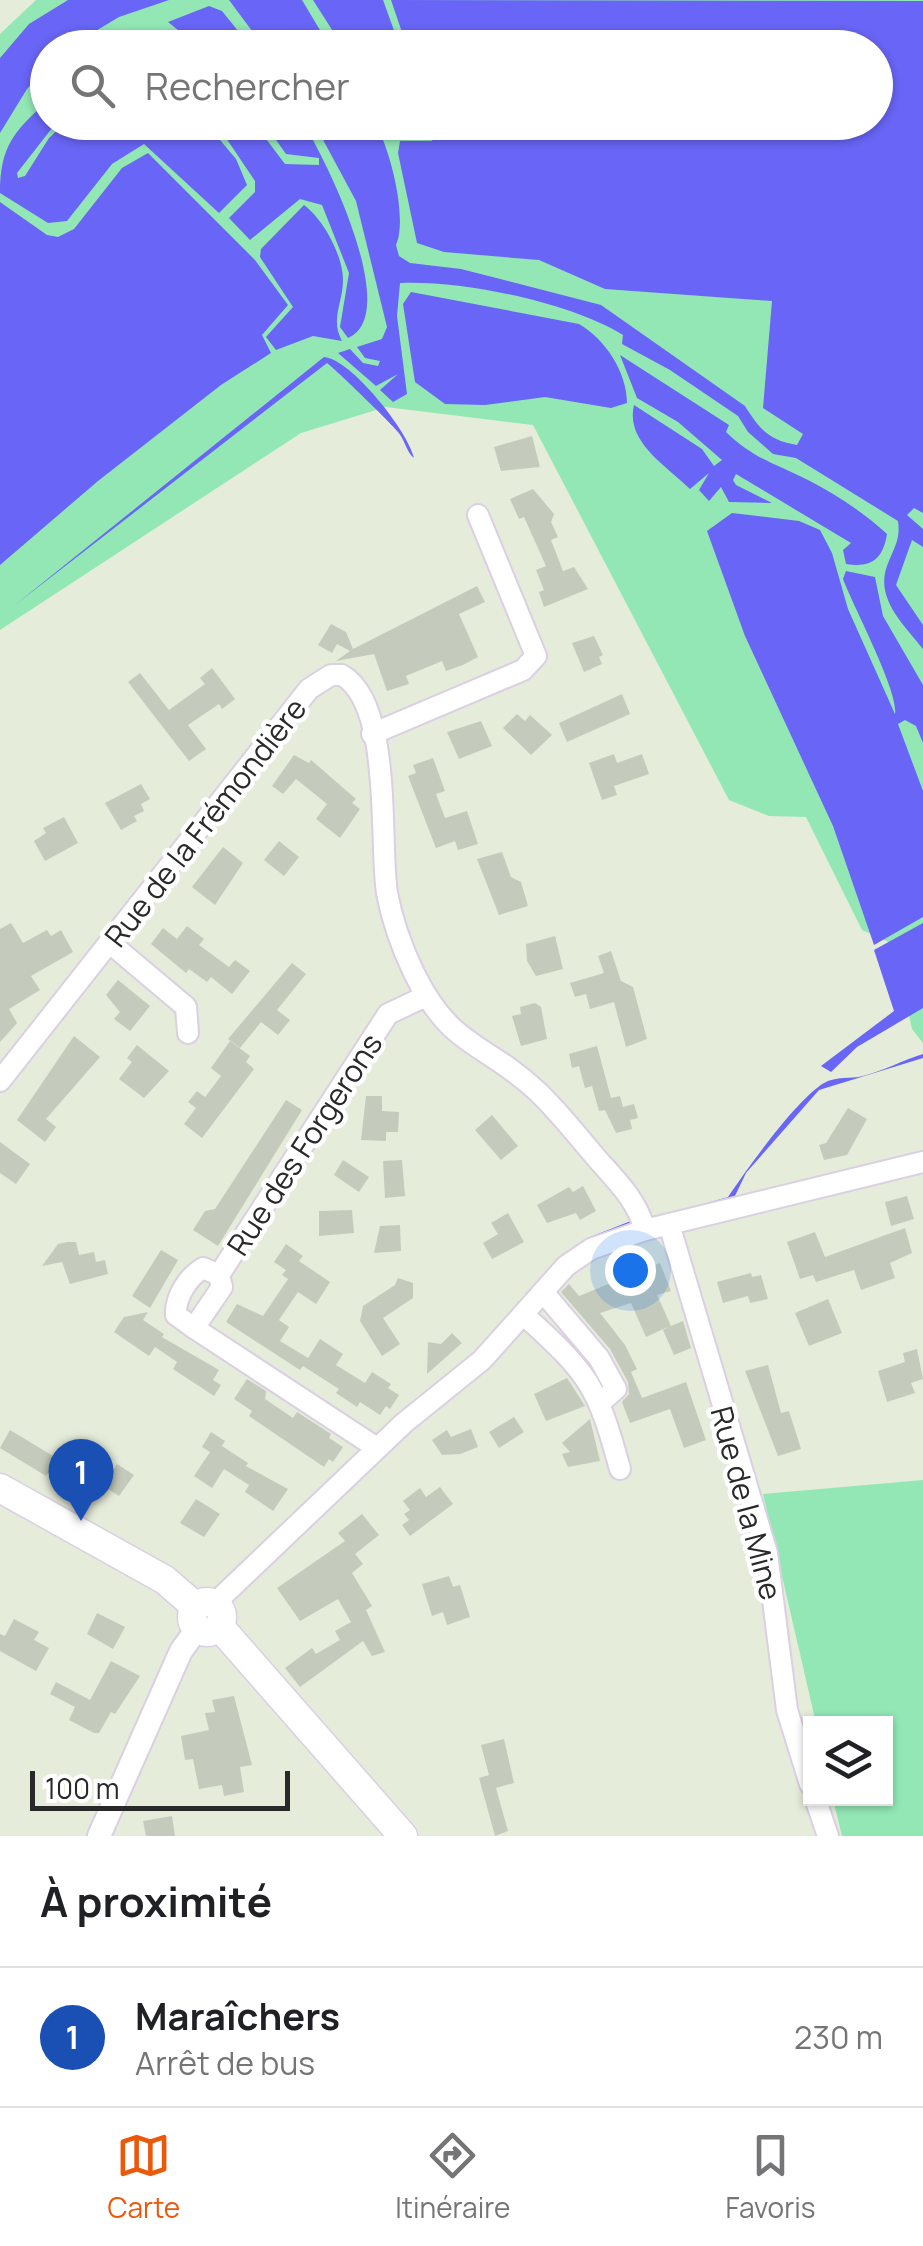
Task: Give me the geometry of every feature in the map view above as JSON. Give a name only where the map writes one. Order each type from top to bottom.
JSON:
[{"type":"main road","points":[[0,1488],[165,1580],[206,1616],[403,1836]]},
{"type":"street","points":[[372,734],[532,663],[535,647],[478,515]]},
{"type":"street","name":"Rue de la Frémondière","points":[[0,1081],[319,681],[342,675],[352,681],[372,734],[386,815],[386,890],[400,940],[426,996],[452,1033],[539,1093],[629,1195],[642,1221]]},
{"type":"street","points":[[110,943],[186,1008],[188,1033]]},
{"type":"street","name":"Rue des Forgerons","points":[[194,1328],[222,1286],[219,1275],[388,1014],[426,996]]},
{"type":"street","points":[[99,1836],[181,1651],[206,1616],[377,1448],[482,1360],[566,1266],[642,1221],[669,1224],[923,1162]]},
{"type":"street","name":"Rue de la Mine","points":[[669,1224],[767,1553],[786,1710],[803,1762]]},
{"type":"street","points":[[219,1275],[204,1268],[197,1271],[177,1299],[176,1316],[377,1448]]},
{"type":"street","points":[[544,1292],[599,1358],[616,1389],[602,1402]]},
{"type":"street","points":[[525,1316],[579,1365],[602,1402],[620,1469]]},
{"type":"street","points":[[818,1806],[828,1836]]},
{"type":"green space","points":[[36,0],[923,0],[923,1043],[912,1029],[893,944],[862,930],[806,817],[769,816],[729,800],[533,425],[386,407],[301,433],[0,630],[0,34]]},
{"type":"green space","points":[[923,1480],[923,1836],[842,1836],[835,1806],[893,1806],[893,1716],[814,1716],[763,1494]]},
{"type":"shaded area","points":[[68,0],[169,0],[119,17],[97,30],[30,30],[30,86],[0,133],[0,58],[29,24]]},
{"type":"shaded area","points":[[229,0],[302,0],[320,30],[251,30]]},
{"type":"shaded area","points":[[313,0],[383,0],[394,30],[332,30]]},
{"type":"shaded area","points":[[391,0],[923,1],[923,513],[914,508],[907,515],[923,529],[923,547],[912,540],[896,585],[923,625],[923,649],[893,611],[885,590],[884,578],[897,539],[898,521],[796,458],[773,454],[748,432],[738,416],[670,370],[622,344],[623,335],[601,323],[516,296],[455,285],[400,283],[397,316],[407,394],[393,402],[380,390],[398,374],[376,386],[338,353],[350,349],[363,363],[378,366],[380,361],[365,358],[357,347],[382,339],[387,327],[356,201],[323,140],[382,140],[399,201],[399,256],[410,263],[461,269],[601,305],[745,406],[766,433],[797,445],[803,434],[763,408],[772,301],[605,289],[539,260],[444,252],[417,243],[398,153],[400,141],[893,140],[893,30],[401,30]]},
{"type":"shaded area","points":[[209,6],[222,11],[237,30],[178,30],[168,22]]},
{"type":"shaded area","points":[[30,118],[30,140],[43,140],[17,173],[18,178],[25,176],[48,140],[220,140],[236,159],[247,185],[219,213],[144,144],[112,164],[67,221],[48,223],[0,193],[6,151]]},
{"type":"shaded area","points":[[227,140],[267,140],[285,164],[319,165],[319,158],[286,154],[276,140],[312,140],[341,200],[364,269],[367,299],[363,324],[348,338],[340,327],[349,273],[322,205],[300,199],[250,240],[229,218],[255,192],[255,181]]},
{"type":"shaded area","points":[[148,153],[255,260],[288,305],[262,335],[271,353],[221,385],[98,481],[0,565],[0,202],[47,235],[58,237],[74,229],[122,168]]},
{"type":"shaded area","points":[[304,205],[325,228],[340,260],[343,280],[337,325],[342,341],[313,336],[276,350],[266,337],[293,307],[260,257],[261,249]]},
{"type":"shaded area","points":[[411,292],[579,324],[613,358],[623,380],[627,403],[611,408],[545,397],[485,405],[445,404],[415,382],[403,304]]},
{"type":"shaded area","points":[[620,355],[729,425],[726,432],[746,448],[829,491],[869,519],[887,534],[879,556],[862,565],[846,564],[843,550],[851,543],[736,474],[736,485],[772,503],[729,502],[721,487],[709,501],[699,490],[709,473],[690,489],[642,442],[633,418],[634,405],[702,449],[714,466],[722,460],[678,422],[637,398]]},
{"type":"shaded area","points":[[324,357],[349,370],[377,398],[401,431],[414,458],[393,427],[327,363],[15,605]]},
{"type":"shaded area","points":[[732,513],[799,521],[820,530],[832,553],[848,609],[895,714],[883,669],[843,579],[846,571],[875,577],[883,616],[923,685],[923,743],[916,726],[905,720],[898,724],[923,791],[923,917],[874,945],[833,826],[745,636],[707,531]]},
{"type":"shaded area","points":[[923,923],[923,1008],[857,1047],[831,1072],[821,1066],[894,1011],[874,950]]},
{"type":"shaded area","points":[[923,1054],[923,1058],[871,1074]]},
{"type":"shaded area","points":[[871,1074],[819,1090],[746,1173],[734,1198],[665,1215],[728,1197],[786,1119],[813,1092],[833,1079]]},
{"type":"building","points":[[532,436],[540,467],[501,471],[494,447]]},
{"type":"building","points":[[533,489],[554,514],[551,522],[558,537],[551,540],[563,571],[574,567],[588,589],[544,607],[539,592],[544,590],[536,570],[546,566],[524,517],[519,519],[510,499]]},
{"type":"building","points":[[477,586],[485,602],[459,614],[478,657],[463,665],[446,671],[442,661],[406,676],[409,684],[387,691],[374,654],[336,661],[350,651],[337,644],[332,653],[318,645],[331,624],[346,632],[353,649]]},
{"type":"building","points":[[594,636],[603,655],[599,657],[602,664],[584,672],[572,643]]},
{"type":"building","points":[[212,668],[235,699],[222,709],[219,704],[188,725],[206,749],[189,761],[128,682],[140,673],[169,710],[205,684],[200,678]]},
{"type":"building","points":[[622,694],[630,714],[567,742],[559,723]]},
{"type":"building","points":[[517,714],[525,721],[530,715],[552,735],[531,755],[503,728]]},
{"type":"building","points":[[481,721],[492,746],[459,759],[447,732]]},
{"type":"building","points":[[614,754],[617,763],[642,754],[649,774],[614,786],[617,795],[602,800],[589,763]]},
{"type":"building","points":[[294,755],[309,763],[311,760],[356,799],[352,803],[360,809],[340,838],[316,819],[327,804],[296,779],[283,794],[272,786]]},
{"type":"building","points":[[433,758],[445,791],[436,794],[445,818],[467,811],[478,844],[458,850],[455,841],[436,848],[408,776],[416,773],[413,765]]},
{"type":"building","points":[[141,784],[150,799],[141,804],[144,811],[134,816],[137,821],[121,830],[105,803]]},
{"type":"building","points":[[64,817],[78,843],[45,861],[34,841],[46,833],[43,828]]},
{"type":"building","points":[[279,841],[299,857],[284,876],[264,860]]},
{"type":"building","points":[[223,847],[243,863],[215,905],[192,887]]},
{"type":"building","points":[[502,852],[511,877],[521,882],[528,906],[499,915],[477,859]]},
{"type":"building","points":[[11,923],[23,943],[47,930],[51,936],[61,930],[73,952],[31,976],[40,990],[9,1009],[17,1023],[0,1042],[0,929]]},
{"type":"building","points":[[187,926],[204,939],[199,945],[229,967],[235,960],[250,971],[232,994],[211,977],[207,982],[189,969],[186,973],[151,944],[163,928],[177,939]]},
{"type":"building","points":[[555,936],[563,969],[536,976],[527,961],[526,944]]},
{"type":"building","points":[[611,951],[621,981],[633,987],[647,1039],[626,1047],[614,1002],[590,1009],[586,994],[575,997],[570,983],[604,973],[598,956]]},
{"type":"building","points":[[292,963],[306,974],[277,1010],[290,1020],[278,1035],[261,1022],[240,1048],[228,1039]]},
{"type":"building","points":[[118,980],[150,1006],[130,1031],[114,1019],[120,1012],[106,995]]},
{"type":"building","points":[[535,1003],[541,1007],[547,1039],[521,1046],[512,1016],[521,1014],[520,1007]]},
{"type":"building","points":[[74,1036],[100,1057],[46,1119],[56,1127],[45,1142],[17,1120]]},
{"type":"building","points":[[230,1041],[250,1056],[246,1062],[254,1069],[202,1138],[184,1124],[196,1108],[188,1102],[197,1091],[205,1097],[221,1076],[211,1068]]},
{"type":"building","points":[[137,1045],[169,1071],[144,1098],[119,1079],[132,1062],[127,1058]]},
{"type":"building","points":[[597,1046],[611,1098],[620,1096],[623,1107],[634,1104],[638,1118],[630,1120],[632,1129],[616,1133],[605,1110],[599,1111],[592,1086],[585,1088],[579,1066],[572,1068],[569,1054]]},
{"type":"building","points":[[366,1096],[382,1096],[382,1111],[399,1112],[398,1132],[386,1132],[386,1141],[361,1140]]},
{"type":"building","points":[[286,1100],[302,1110],[218,1246],[193,1230],[205,1211],[215,1209]]},
{"type":"building","points":[[848,1108],[867,1119],[847,1155],[824,1160],[819,1145],[826,1143]]},
{"type":"building","points":[[492,1115],[518,1146],[501,1160],[475,1130]]},
{"type":"building","points":[[0,1142],[30,1164],[16,1184],[0,1173]]},
{"type":"building","points":[[343,1160],[369,1177],[359,1192],[334,1175]]},
{"type":"building","points":[[402,1160],[405,1196],[385,1198],[383,1161]]},
{"type":"building","points":[[583,1186],[596,1211],[580,1220],[576,1213],[547,1223],[537,1205],[569,1187],[573,1192]]},
{"type":"building","points":[[907,1196],[914,1219],[891,1226],[885,1202]]},
{"type":"building","points":[[352,1210],[354,1233],[319,1236],[319,1211]]},
{"type":"building","points":[[508,1213],[524,1242],[492,1259],[483,1243],[498,1234],[491,1223]]},
{"type":"building","points":[[400,1225],[401,1251],[374,1253],[380,1226]]},
{"type":"building","points":[[905,1228],[912,1253],[890,1263],[895,1278],[861,1290],[854,1270],[816,1282],[813,1275],[800,1279],[787,1242],[815,1232],[825,1257]]},
{"type":"building","points":[[76,1242],[79,1255],[94,1252],[96,1262],[105,1260],[108,1274],[70,1284],[62,1262],[42,1266],[58,1244]]},
{"type":"building","points":[[286,1244],[303,1256],[299,1261],[330,1282],[316,1304],[298,1292],[279,1320],[289,1327],[280,1341],[308,1358],[320,1339],[343,1354],[336,1365],[365,1383],[372,1372],[391,1384],[388,1388],[399,1395],[390,1409],[386,1406],[380,1415],[360,1402],[357,1407],[336,1393],[339,1389],[303,1366],[300,1370],[226,1322],[237,1304],[263,1316],[288,1279],[282,1275],[286,1270],[274,1262]]},
{"type":"building","points":[[161,1250],[178,1260],[150,1308],[132,1296]]},
{"type":"building","points":[[660,1263],[671,1291],[657,1295],[671,1326],[683,1321],[691,1348],[674,1355],[663,1330],[670,1326],[646,1337],[631,1303],[600,1313],[625,1345],[637,1369],[631,1372],[642,1398],[686,1382],[706,1440],[684,1448],[670,1409],[630,1423],[622,1402],[629,1394],[628,1382],[610,1349],[561,1292],[569,1284],[579,1296]]},
{"type":"building","points":[[751,1273],[752,1277],[761,1275],[768,1299],[750,1303],[748,1296],[723,1303],[717,1282]]},
{"type":"building","points":[[398,1278],[413,1283],[413,1298],[383,1318],[400,1344],[382,1356],[360,1321],[363,1306],[395,1285]]},
{"type":"building","points":[[828,1299],[842,1333],[809,1346],[795,1313]]},
{"type":"building","points":[[148,1312],[143,1320],[164,1334],[162,1337],[219,1370],[213,1380],[221,1385],[214,1396],[173,1369],[177,1362],[155,1347],[149,1356],[114,1332],[124,1317]]},
{"type":"building","points":[[452,1333],[462,1343],[427,1374],[428,1342],[441,1344]]},
{"type":"building","points":[[917,1349],[923,1379],[911,1383],[915,1393],[887,1402],[878,1371],[905,1362],[903,1353]]},
{"type":"building","points":[[768,1365],[781,1413],[789,1411],[801,1449],[778,1456],[745,1371]]},
{"type":"building","points":[[567,1378],[585,1406],[546,1421],[534,1394]]},
{"type":"building","points":[[247,1379],[266,1391],[265,1399],[293,1418],[297,1412],[331,1434],[329,1438],[343,1447],[333,1462],[329,1459],[324,1467],[249,1416],[252,1411],[234,1399]]},
{"type":"building","points":[[514,1417],[524,1432],[499,1448],[489,1432]]},
{"type":"building","points":[[590,1419],[600,1461],[568,1467],[562,1454],[570,1452],[562,1443]]},
{"type":"building","points":[[471,1429],[478,1447],[460,1454],[442,1455],[432,1440],[447,1430],[451,1437]]},
{"type":"building","points":[[10,1430],[58,1459],[46,1476],[0,1448]]},
{"type":"building","points":[[211,1432],[225,1441],[222,1446],[248,1463],[246,1466],[288,1489],[273,1511],[245,1492],[249,1485],[224,1469],[212,1488],[194,1476],[210,1452],[202,1447]]},
{"type":"building","points":[[117,1464],[134,1475],[119,1496],[103,1486]]},
{"type":"building","points":[[440,1487],[453,1504],[410,1536],[402,1525],[409,1520],[404,1514],[410,1510],[403,1501],[420,1488],[426,1497]]},
{"type":"building","points":[[196,1499],[220,1514],[204,1537],[180,1523]]},
{"type":"building","points":[[362,1514],[379,1535],[355,1554],[363,1564],[352,1573],[372,1606],[366,1610],[385,1652],[372,1656],[363,1641],[300,1687],[285,1668],[312,1648],[316,1654],[340,1640],[335,1631],[351,1622],[338,1599],[300,1621],[277,1588],[345,1541],[338,1533]]},
{"type":"building","points":[[449,1576],[453,1587],[460,1585],[470,1617],[447,1625],[443,1612],[432,1616],[422,1584]]},
{"type":"building","points":[[97,1613],[125,1627],[113,1649],[87,1634]]},
{"type":"building","points":[[14,1619],[39,1632],[34,1640],[49,1648],[36,1671],[0,1651],[0,1634],[5,1636]]},
{"type":"building","points":[[111,1661],[140,1676],[115,1714],[111,1712],[99,1733],[94,1733],[69,1720],[75,1707],[50,1694],[56,1682],[90,1700]]},
{"type":"building","points":[[234,1696],[252,1765],[240,1767],[244,1792],[224,1796],[222,1785],[199,1789],[193,1759],[185,1760],[181,1736],[209,1730],[205,1713],[215,1712],[212,1700]]},
{"type":"building","points":[[504,1739],[514,1783],[496,1788],[508,1831],[495,1836],[479,1778],[489,1775],[481,1745]]},
{"type":"building","points":[[172,1816],[175,1836],[146,1836],[143,1821]]},
{"type":"waterway","points":[[589,1240],[635,1222]]},
{"type":"place","name":"Maraîchers","points":[[81,1521]]}]
